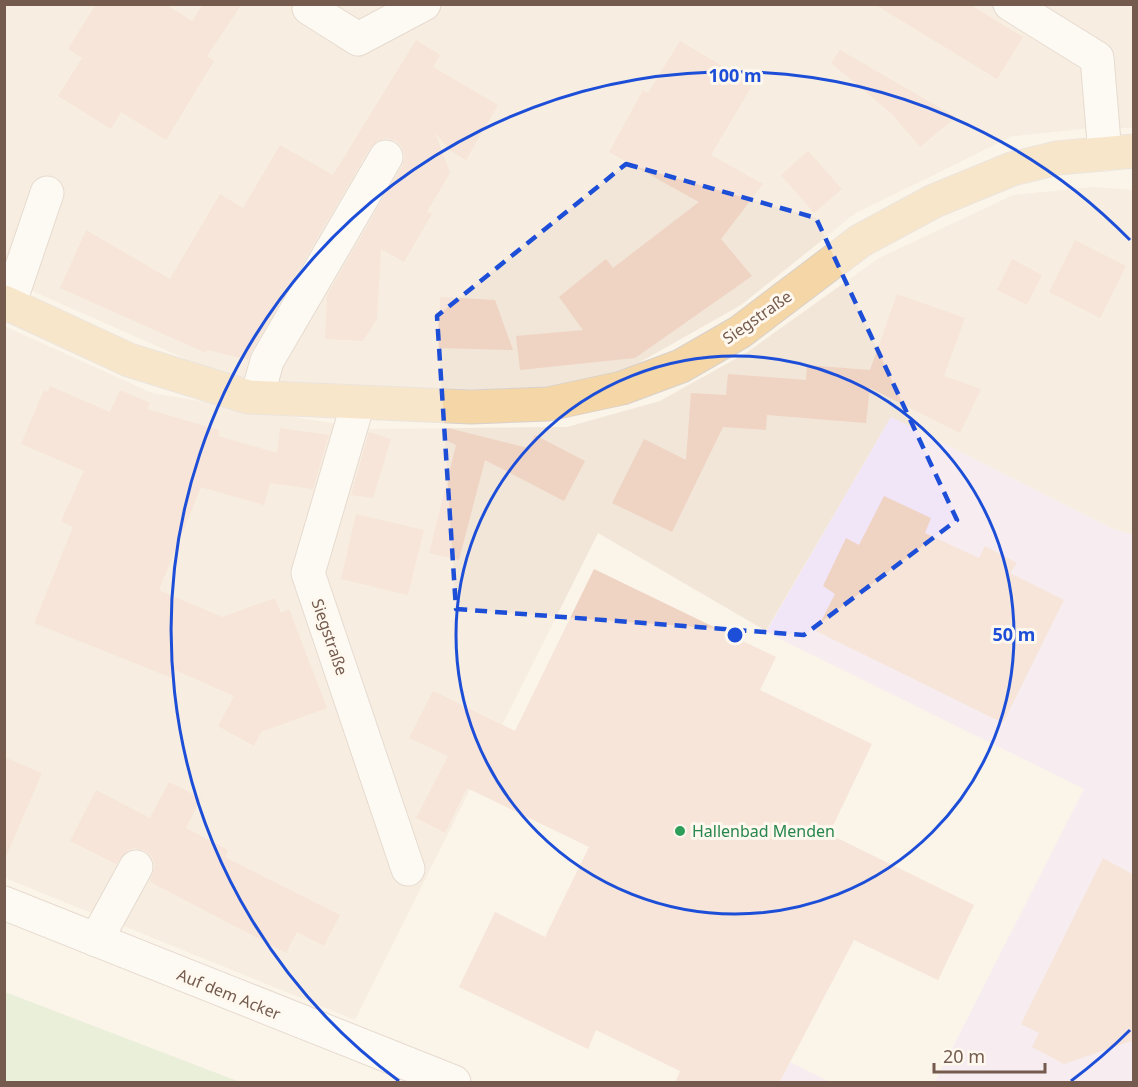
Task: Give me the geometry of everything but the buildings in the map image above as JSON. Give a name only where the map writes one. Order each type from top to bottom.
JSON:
[{"type":"main road","name":"Siegstraße","points":[[7,303],[129,360],[248,396],[471,407],[548,404],[622,388],[681,366],[740,332],[860,241],[934,201],[1012,169],[1057,158],[1119,152]]},
{"type":"street","points":[[309,8],[358,39],[424,4]]},
{"type":"street","points":[[1010,4],[1097,58],[1119,152]]},
{"type":"street","points":[[257,397],[267,362],[386,157]]},
{"type":"street","points":[[7,303],[47,193]]},
{"type":"street","name":"Siegstraße","points":[[358,403],[308,573],[408,869]]},
{"type":"street","points":[[96,940],[136,867]]},
{"type":"street","name":"Auf dem Acker","points":[[4,903],[454,1083]]},
{"type":"highlighted area","points":[[626,164],[816,218],[957,520],[804,635],[456,609],[437,316]]},
{"type":"shaded area","points":[[5,5],[1133,5],[1133,128],[1092,128],[1013,136],[856,213],[741,305],[626,370],[529,391],[238,382],[5,279]]},
{"type":"shaded area","points":[[1093,187],[1133,190],[1133,535],[1111,528],[891,417],[766,631],[598,533],[355,1020],[5,878],[4,326],[152,393],[367,429],[567,427],[660,401],[746,353],[879,258],[1013,195]]},
{"type":"shaded area","points":[[891,417],[1111,528],[1133,535],[1133,1082],[935,1082],[1084,789],[766,632]]},
{"type":"shaded area","points":[[790,1062],[830,1082],[780,1082]]},
{"type":"green space","points":[[5,992],[240,1082],[5,1082]]},
{"type":"place","name":"Hallenbad Menden","points":[[680,831]]}]
